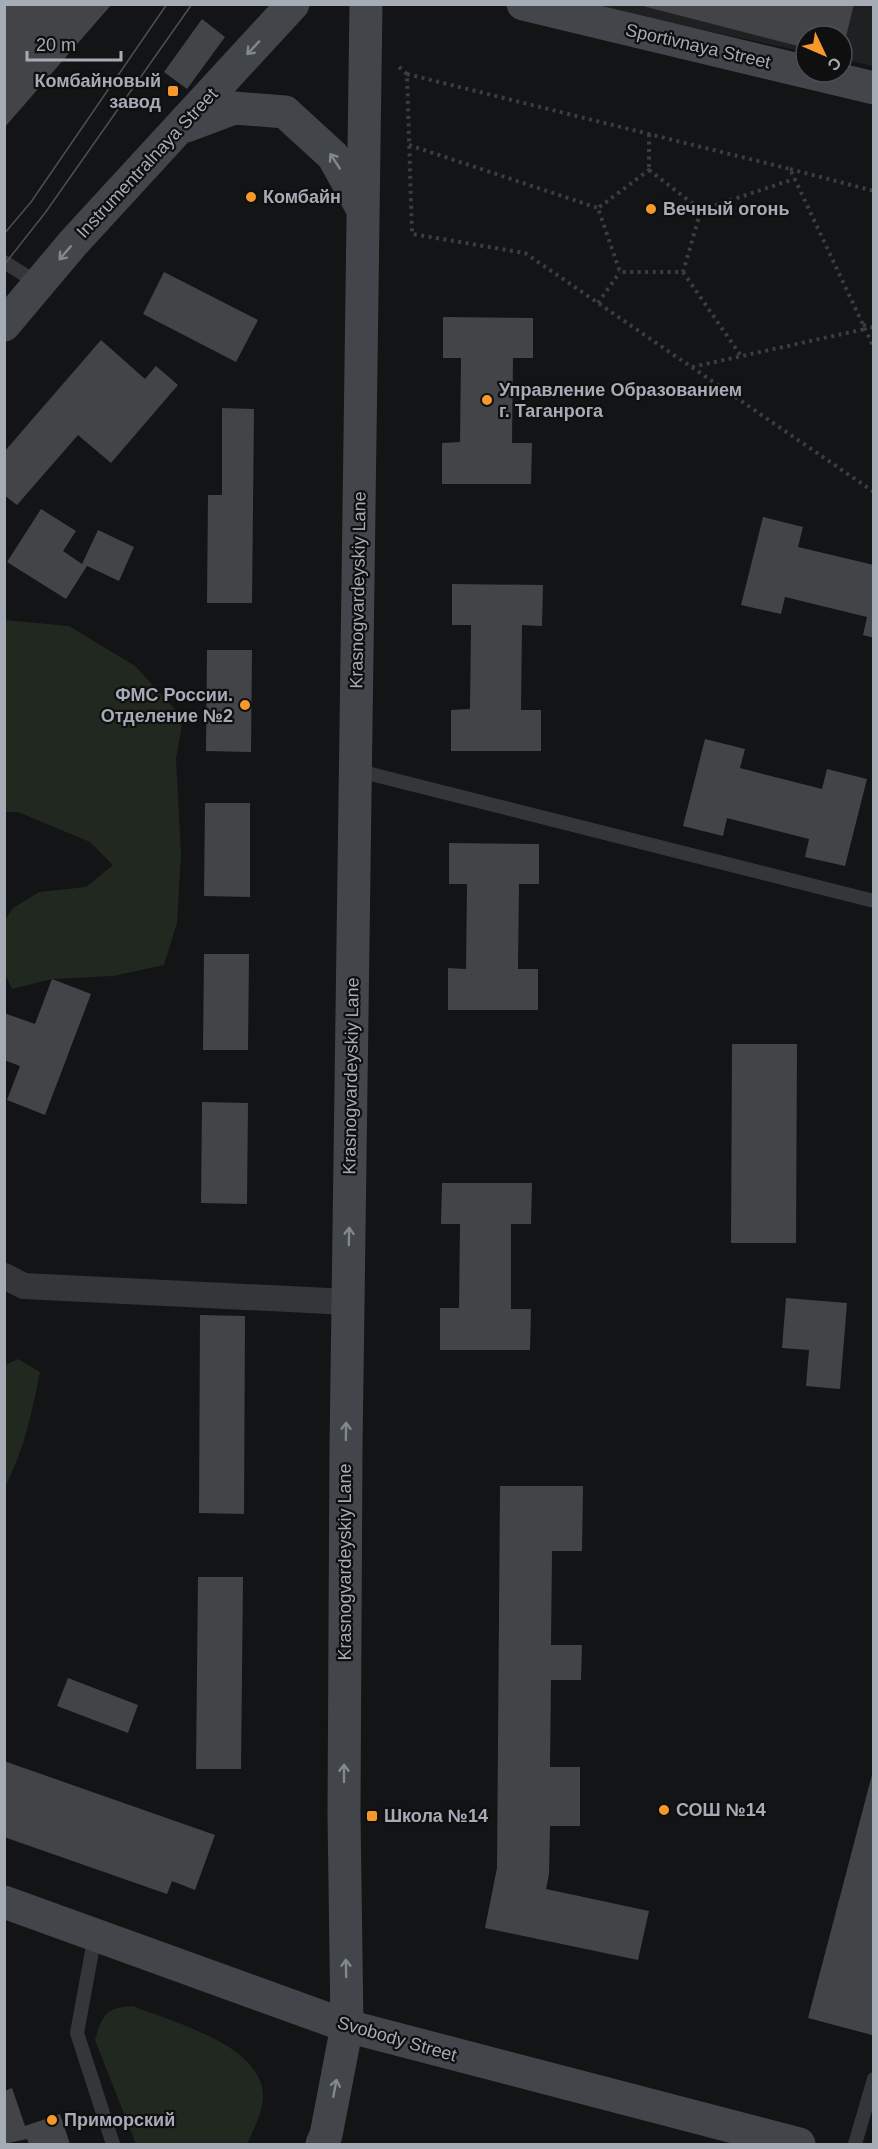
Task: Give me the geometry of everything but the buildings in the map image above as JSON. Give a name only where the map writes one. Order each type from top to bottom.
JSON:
[{"type":"main road","name":"Instrumentralnaya Street","points":[[4,325],[38,283],[293,4]]},
{"type":"main road","name":"Krasnogvardeyskiy Lane","points":[[322,2145],[326,2135],[347,2026],[344,1802],[348,1302],[366,4]]},
{"type":"main road","name":"Sportivnaya Street","points":[[523,4],[873,88]]},
{"type":"main road","points":[[177,130],[234,108],[285,112],[333,156],[364,212]]},
{"type":"main road","name":"Svobody Street","points":[[4,1902],[347,2026],[799,2145]]},
{"type":"street","points":[[4,1276],[24,1286],[348,1302]]},
{"type":"lane","points":[[4,262],[38,283]]},
{"type":"lane","points":[[355,770],[873,901]]},
{"type":"lane","points":[[95,1935],[77,2033],[113,2145]]},
{"type":"lane","points":[[855,2145],[873,2079]]},
{"type":"path","points":[[365,38],[407,74],[873,191]]},
{"type":"path","points":[[407,74],[412,234],[525,253],[873,492]]},
{"type":"path","points":[[649,134],[649,170]]},
{"type":"path","points":[[409,145],[598,208]]},
{"type":"path","points":[[790,169],[873,348]]},
{"type":"path","points":[[598,208],[649,170]]},
{"type":"path","points":[[649,170],[701,210]]},
{"type":"path","points":[[701,210],[795,179]]},
{"type":"path","points":[[598,208],[620,272]]},
{"type":"path","points":[[683,272],[701,210]]},
{"type":"path","points":[[598,303],[620,272]]},
{"type":"path","points":[[620,272],[683,272]]},
{"type":"path","points":[[683,272],[741,356]]},
{"type":"path","points":[[691,367],[864,327],[873,328]]},
{"type":"shaded area","points":[[585,5],[873,5],[873,66],[854,62],[854,24],[794,24],[794,49]]},
{"type":"shaded area","points":[[5,620],[69,626],[135,666],[183,718],[176,759],[181,853],[177,923],[164,965],[113,976],[52,979],[12,989],[5,974],[5,920],[13,908],[39,892],[86,887],[113,865],[90,842],[18,812],[5,812]]},
{"type":"shaded area","points":[[18,1359],[40,1372],[22,1445],[5,1487],[5,1365]]},
{"type":"shaded area","points":[[133,2006],[213,2038],[232,2049],[248,2063],[259,2078],[263,2102],[260,2115],[247,2144],[136,2144],[95,2040],[106,2014],[116,2008]]},
{"type":"tram line","points":[[4,234],[31,202],[167,4]]},
{"type":"tram line","points":[[4,265],[45,213],[192,4]]},
{"type":"place","name":"Комбайновый завод","points":[[173,91]]},
{"type":"place","name":"Комбайн","points":[[251,197]]},
{"type":"place","name":"Вечный огонь","points":[[651,209]]},
{"type":"place","name":"Управление Образованием г. Таганрога","points":[[487,400]]},
{"type":"place","name":"ФМС России. Отделение №2","points":[[245,705]]},
{"type":"place","name":"СОШ №14","points":[[664,1810]]},
{"type":"place","name":"Школа №14","points":[[372,1816]]},
{"type":"place","name":"Приморский","points":[[52,2120]]}]
